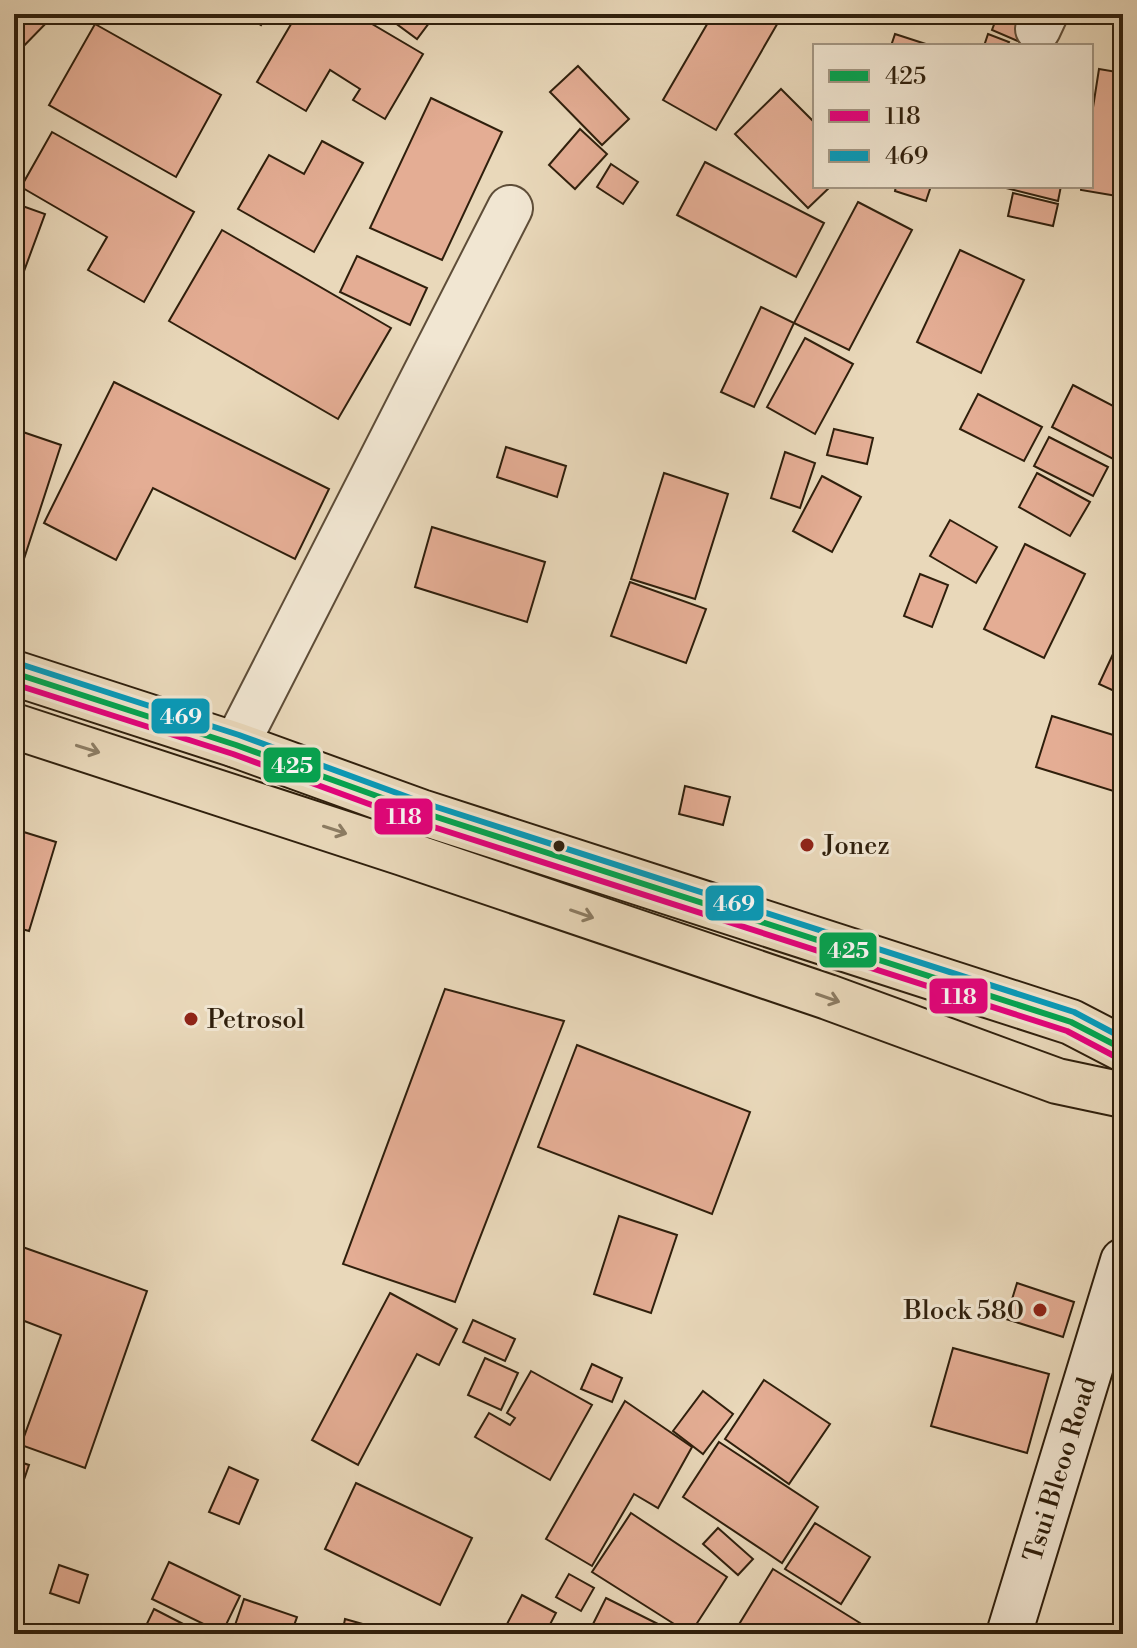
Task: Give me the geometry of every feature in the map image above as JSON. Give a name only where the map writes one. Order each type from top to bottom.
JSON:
[{"type":"main road","points":[[14,673],[236,745],[421,812],[1071,1022],[1123,1049]]},
{"type":"main road","points":[[14,726],[828,997],[1057,1081],[1123,1095]]},
{"type":"street","points":[[236,745],[510,208]]},
{"type":"street","name":"Tsui Bleoo Road","points":[[1009,1634],[1123,1261]]},
{"type":"building","points":[[14,14],[55,14],[14,56]]},
{"type":"building","points":[[244,14],[268,14],[261,25]]},
{"type":"building","points":[[297,14],[355,14],[423,54],[385,119],[353,100],[360,89],[330,70],[306,111],[257,82]]},
{"type":"building","points":[[383,14],[434,14],[435,15],[417,39]]},
{"type":"building","points":[[713,14],[783,14],[716,130],[663,100]]},
{"type":"building","points":[[998,14],[1031,14],[1020,42],[992,30]]},
{"type":"building","points":[[1123,14],[1123,24],[1096,15]]},
{"type":"building","points":[[95,24],[221,95],[176,177],[49,105]]},
{"type":"building","points":[[895,34],[926,44],[892,44]]},
{"type":"building","points":[[988,34],[1009,42],[1008,44],[985,44]]},
{"type":"building","points":[[578,66],[629,119],[602,145],[550,92]]},
{"type":"building","points":[[1099,69],[1123,73],[1123,197],[1081,190],[1093,188],[1093,107]]},
{"type":"building","points":[[781,89],[813,121],[813,188],[829,188],[808,208],[735,134]]},
{"type":"building","points":[[431,98],[502,132],[442,260],[370,228]]},
{"type":"building","points":[[580,129],[607,154],[575,189],[549,165]]},
{"type":"building","points":[[52,132],[194,212],[144,302],[88,270],[107,237],[21,187]]},
{"type":"building","points":[[322,141],[363,163],[314,252],[238,209],[269,155],[304,174]]},
{"type":"building","points":[[705,162],[824,223],[796,277],[677,215]]},
{"type":"building","points":[[611,164],[638,182],[623,204],[597,187]]},
{"type":"building","points":[[896,188],[930,188],[926,201],[895,191]]},
{"type":"building","points":[[1006,188],[1061,188],[1058,201]]},
{"type":"building","points":[[1013,193],[1058,204],[1053,226],[1008,216]]},
{"type":"building","points":[[858,202],[912,230],[849,350],[794,323]]},
{"type":"building","points":[[14,203],[45,214],[20,282],[14,280]]},
{"type":"building","points":[[222,230],[391,328],[338,419],[169,321]]},
{"type":"building","points":[[960,250],[1024,280],[981,373],[917,342]]},
{"type":"building","points":[[357,256],[427,288],[410,325],[340,292]]},
{"type":"building","points":[[761,307],[794,323],[754,407],[721,392]]},
{"type":"building","points":[[805,338],[853,364],[815,434],[767,407]]},
{"type":"building","points":[[114,382],[329,489],[295,559],[153,488],[116,560],[44,523]]},
{"type":"building","points":[[1073,385],[1123,411],[1123,449],[1117,461],[1052,427]]},
{"type":"building","points":[[978,394],[1042,427],[1024,461],[960,429]]},
{"type":"building","points":[[14,429],[61,445],[21,568],[14,566]]},
{"type":"building","points":[[834,429],[873,438],[867,464],[827,455]]},
{"type":"building","points":[[1049,437],[1108,467],[1093,496],[1034,466]]},
{"type":"building","points":[[506,447],[566,466],[557,497],[497,477]]},
{"type":"building","points":[[785,452],[815,463],[800,508],[771,498]]},
{"type":"building","points":[[664,473],[728,494],[695,599],[631,579]]},
{"type":"building","points":[[1037,473],[1090,502],[1070,536],[1019,507]]},
{"type":"building","points":[[822,476],[861,497],[832,552],[793,531]]},
{"type":"building","points":[[950,520],[997,547],[976,583],[930,556]]},
{"type":"building","points":[[432,527],[545,562],[527,622],[415,587]]},
{"type":"building","points":[[1025,544],[1085,574],[1044,658],[984,629]]},
{"type":"building","points":[[920,574],[948,585],[932,627],[904,616]]},
{"type":"building","points":[[630,582],[706,609],[686,663],[611,636]]},
{"type":"building","points":[[1114,652],[1123,657],[1123,695],[1099,684]]},
{"type":"building","points":[[1052,716],[1123,738],[1123,794],[1036,767]]},
{"type":"building","points":[[685,786],[730,797],[723,825],[679,814]]},
{"type":"building","points":[[14,829],[56,842],[29,931],[14,927]]},
{"type":"building","points":[[445,989],[564,1021],[455,1302],[343,1264]]},
{"type":"building","points":[[577,1045],[750,1112],[712,1214],[538,1147]]},
{"type":"building","points":[[619,1216],[677,1235],[651,1313],[594,1294]]},
{"type":"building","points":[[14,1244],[147,1291],[85,1468],[21,1445],[61,1335],[14,1317]]},
{"type":"building","name":"Block 580","points":[[1017,1283],[1074,1302],[1063,1337],[1006,1319]]},
{"type":"building","points":[[390,1293],[457,1329],[439,1365],[417,1354],[358,1465],[312,1440]]},
{"type":"building","points":[[473,1320],[515,1339],[505,1361],[463,1342]]},
{"type":"building","points":[[953,1348],[1049,1374],[1027,1453],[931,1426]]},
{"type":"building","points":[[485,1358],[518,1373],[501,1410],[468,1395]]},
{"type":"building","points":[[592,1364],[622,1378],[612,1402],[581,1389]]},
{"type":"building","points":[[531,1371],[592,1405],[550,1480],[475,1437],[489,1413],[510,1425],[515,1418],[507,1413]]},
{"type":"building","points":[[764,1380],[830,1424],[789,1484],[725,1439]]},
{"type":"building","points":[[703,1391],[733,1414],[703,1454],[673,1431]]},
{"type":"building","points":[[625,1401],[692,1447],[658,1508],[634,1494],[592,1566],[546,1539]]},
{"type":"building","points":[[719,1442],[818,1507],[782,1563],[683,1497]]},
{"type":"building","points":[[14,1460],[29,1465],[14,1509]]},
{"type":"building","points":[[229,1467],[258,1480],[239,1524],[209,1512]]},
{"type":"building","points":[[356,1483],[472,1538],[440,1605],[325,1549]]},
{"type":"building","points":[[631,1513],[727,1577],[690,1634],[592,1572]]},
{"type":"building","points":[[815,1523],[870,1557],[841,1604],[785,1569]]},
{"type":"building","points":[[718,1528],[753,1559],[738,1575],[703,1544]]},
{"type":"building","points":[[169,1562],[240,1596],[222,1633],[152,1599]]},
{"type":"building","points":[[59,1565],[88,1575],[79,1603],[50,1593]]},
{"type":"building","points":[[773,1569],[860,1623],[853,1634],[750,1634],[738,1626]]},
{"type":"building","points":[[569,1574],[594,1588],[581,1611],[556,1597]]},
{"type":"building","points":[[522,1595],[556,1613],[545,1634],[516,1634],[505,1628]]},
{"type":"building","points":[[606,1598],[670,1630],[668,1634],[588,1634]]},
{"type":"building","points":[[244,1599],[297,1617],[291,1634],[232,1634]]},
{"type":"building","points":[[154,1609],[193,1629],[191,1634],[142,1634]]},
{"type":"building","points":[[345,1619],[398,1634],[342,1634]]},
{"type":"transit line","name":"469","points":[[17,663],[239,735],[424,803],[1074,1012],[1123,1038]]},
{"type":"transit line","name":"425","points":[[14,673],[236,745],[421,812],[1071,1022],[1123,1049]]},
{"type":"transit line","name":"118","points":[[14,684],[233,754],[418,822],[1067,1031],[1118,1058]]},
{"type":"place","name":"Jonez","points":[[807,845]]},
{"type":"place","name":"Petrosol","points":[[191,1019]]},
{"type":"place","name":"Block 580","points":[[1040,1310]]}]
